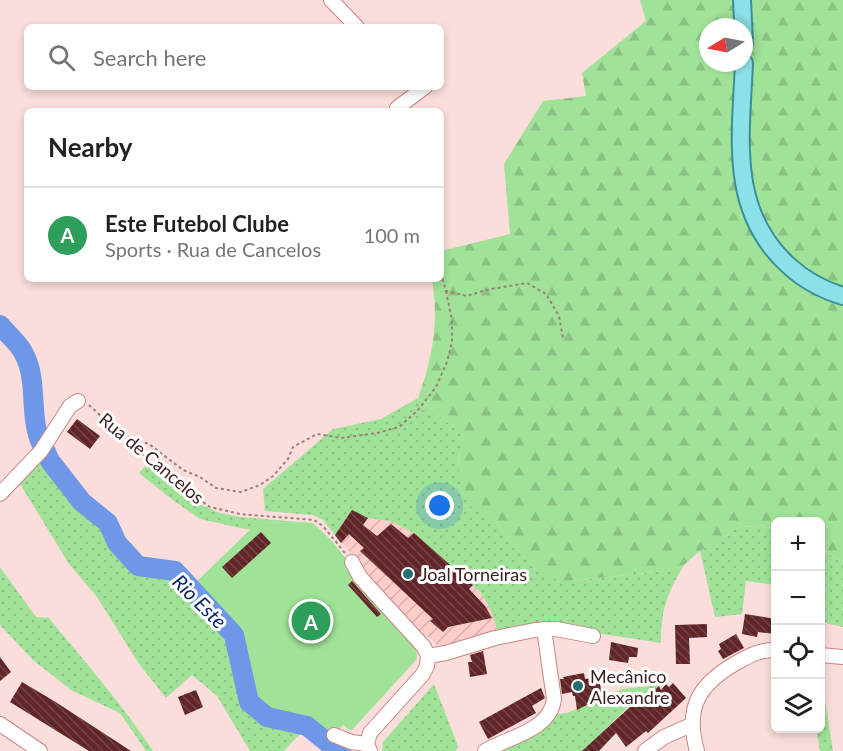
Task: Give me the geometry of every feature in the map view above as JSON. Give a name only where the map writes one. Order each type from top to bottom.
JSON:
[{"type":"main road","points":[[741,0],[742,18]]},
{"type":"main road","points":[[744,72],[742,174],[752,215],[766,242],[797,273],[815,285],[843,296]]},
{"type":"street","points":[[331,0],[354,24]]},
{"type":"street","points":[[397,108],[421,90]]},
{"type":"street","points":[[0,494],[41,451],[70,406],[78,400]]},
{"type":"street","points":[[334,735],[369,748],[370,733],[423,674],[427,666],[428,656],[424,647],[360,577],[352,562]]},
{"type":"street","points":[[428,656],[437,656],[495,638],[544,629],[593,636]]},
{"type":"street","points":[[485,751],[517,737],[542,722],[553,707],[554,699],[544,629]]},
{"type":"street","points":[[696,751],[691,725],[695,705],[700,695],[712,681],[749,656],[771,651]]},
{"type":"street","points":[[825,655],[843,657]]},
{"type":"street","points":[[0,724],[40,751]]},
{"type":"street","points":[[645,751],[664,737],[691,725]]},
{"type":"path","points":[[122,435],[149,444],[183,470],[200,477],[216,488],[241,492],[260,485],[273,476],[288,459],[293,447],[311,436],[317,434],[341,438],[377,434],[399,427],[436,387],[447,362],[452,342],[452,320],[444,282]]},
{"type":"path","points":[[446,291],[467,296],[486,290],[528,283],[546,294],[559,316],[563,338]]},
{"type":"path","name":"Rua de Cancelos","points":[[78,400],[91,406],[190,494],[210,507],[240,514],[314,520],[333,537],[352,562]]},
{"type":"shaded area","points":[[352,510],[368,518],[390,521],[414,533],[480,592],[495,617],[498,633],[447,647],[439,647],[428,637],[422,636],[335,535]]},
{"type":"green space","points":[[640,0],[843,0],[843,564],[825,550],[825,517],[771,517],[771,528],[741,526],[700,551],[684,565],[665,571],[571,581],[553,579],[536,570],[485,510],[471,507],[466,498],[458,472],[459,455],[464,436],[418,398],[428,368],[435,325],[432,282],[444,282],[444,250],[510,234],[504,164],[543,101],[586,96],[582,73],[646,21]]},
{"type":"green space","points":[[418,398],[464,436],[458,460],[485,510],[536,570],[571,581],[665,571],[684,565],[666,602],[661,643],[596,633],[498,633],[491,611],[480,592],[414,533],[390,521],[368,518],[352,511],[335,535],[323,520],[313,515],[265,511],[263,489],[333,429],[381,419]]},
{"type":"green space","points":[[41,454],[76,501],[105,525],[112,543],[135,569],[173,576],[231,637],[245,701],[265,720],[304,729],[284,751],[250,751],[217,696],[192,675],[166,698],[139,664],[97,597],[69,564],[20,484],[15,483]]},
{"type":"green space","points":[[147,464],[199,504],[220,513],[240,517],[313,523],[258,522],[250,530],[200,519],[139,473]]},
{"type":"green space","points":[[258,522],[313,523],[332,541],[350,564],[345,568],[416,644],[417,659],[351,731],[343,725],[330,740],[308,723],[268,712],[252,697],[237,632],[193,585]]},
{"type":"green space","points":[[741,526],[771,528],[771,584],[746,581],[742,614],[715,617],[700,551]]},
{"type":"green space","points":[[825,551],[843,564],[843,627],[825,623]]},
{"type":"green space","points":[[0,567],[36,617],[49,618],[116,700],[153,751],[146,751],[120,713],[71,690],[33,660],[0,625]]},
{"type":"green space","points":[[434,684],[458,746],[456,751],[382,751],[383,742]]},
{"type":"green space","points":[[661,685],[647,697],[627,708],[583,751],[494,751],[554,714],[567,713],[622,689]]},
{"type":"green space","points":[[825,700],[833,751],[820,751],[817,733],[825,733]]},
{"type":"building","points":[[77,419],[100,436],[90,449],[67,432]]},
{"type":"building","points":[[352,510],[368,518],[363,525],[377,536],[391,524],[408,538],[414,533],[473,585],[469,589],[485,606],[492,618],[448,627],[443,632],[430,621],[433,619],[360,551],[364,548],[349,534],[341,543],[335,535]]},
{"type":"building","points":[[261,532],[271,543],[232,578],[222,567]]},
{"type":"building","points":[[352,581],[381,614],[377,617],[348,585]]},
{"type":"building","points":[[745,614],[771,618],[771,633],[758,632],[757,637],[742,634]]},
{"type":"building","points":[[707,624],[707,637],[689,638],[690,664],[676,664],[675,625]]},
{"type":"building","points":[[736,634],[744,648],[723,659],[718,651],[721,649],[719,644]]},
{"type":"building","points":[[611,642],[638,648],[637,657],[629,657],[628,663],[609,660]]},
{"type":"building","points":[[483,651],[487,674],[470,677],[468,662],[472,662],[470,655]]},
{"type":"building","points":[[0,657],[11,672],[0,681]]},
{"type":"building","points":[[584,673],[585,679],[599,677],[602,697],[577,710],[575,696],[572,692],[562,694],[560,679]]},
{"type":"building","points":[[22,682],[131,751],[89,751],[10,702]]},
{"type":"building","points":[[673,683],[686,698],[648,733],[646,731],[626,747],[616,733],[599,751],[582,751],[631,706],[647,697],[659,686],[661,690],[666,684],[669,687]]},
{"type":"building","points":[[541,688],[545,698],[532,706],[536,713],[488,739],[479,722]]},
{"type":"building","points":[[196,690],[203,707],[185,715],[178,697]]},
{"type":"waterway","name":"Rio Este","points":[[0,325],[19,346],[29,365],[35,423],[42,445]]},
{"type":"waterway","name":"Rio Este","points":[[46,452],[50,461],[82,502],[108,523],[117,543],[138,566],[175,571],[234,635],[249,702],[267,717],[307,726],[341,751]]},
{"type":"place","name":"Joal Torneiras","points":[[408,574]]},
{"type":"place","name":"Este Futebol Clube","points":[[311,621]]},
{"type":"place","name":"Mecânico Alexandre","points":[[578,686]]}]
